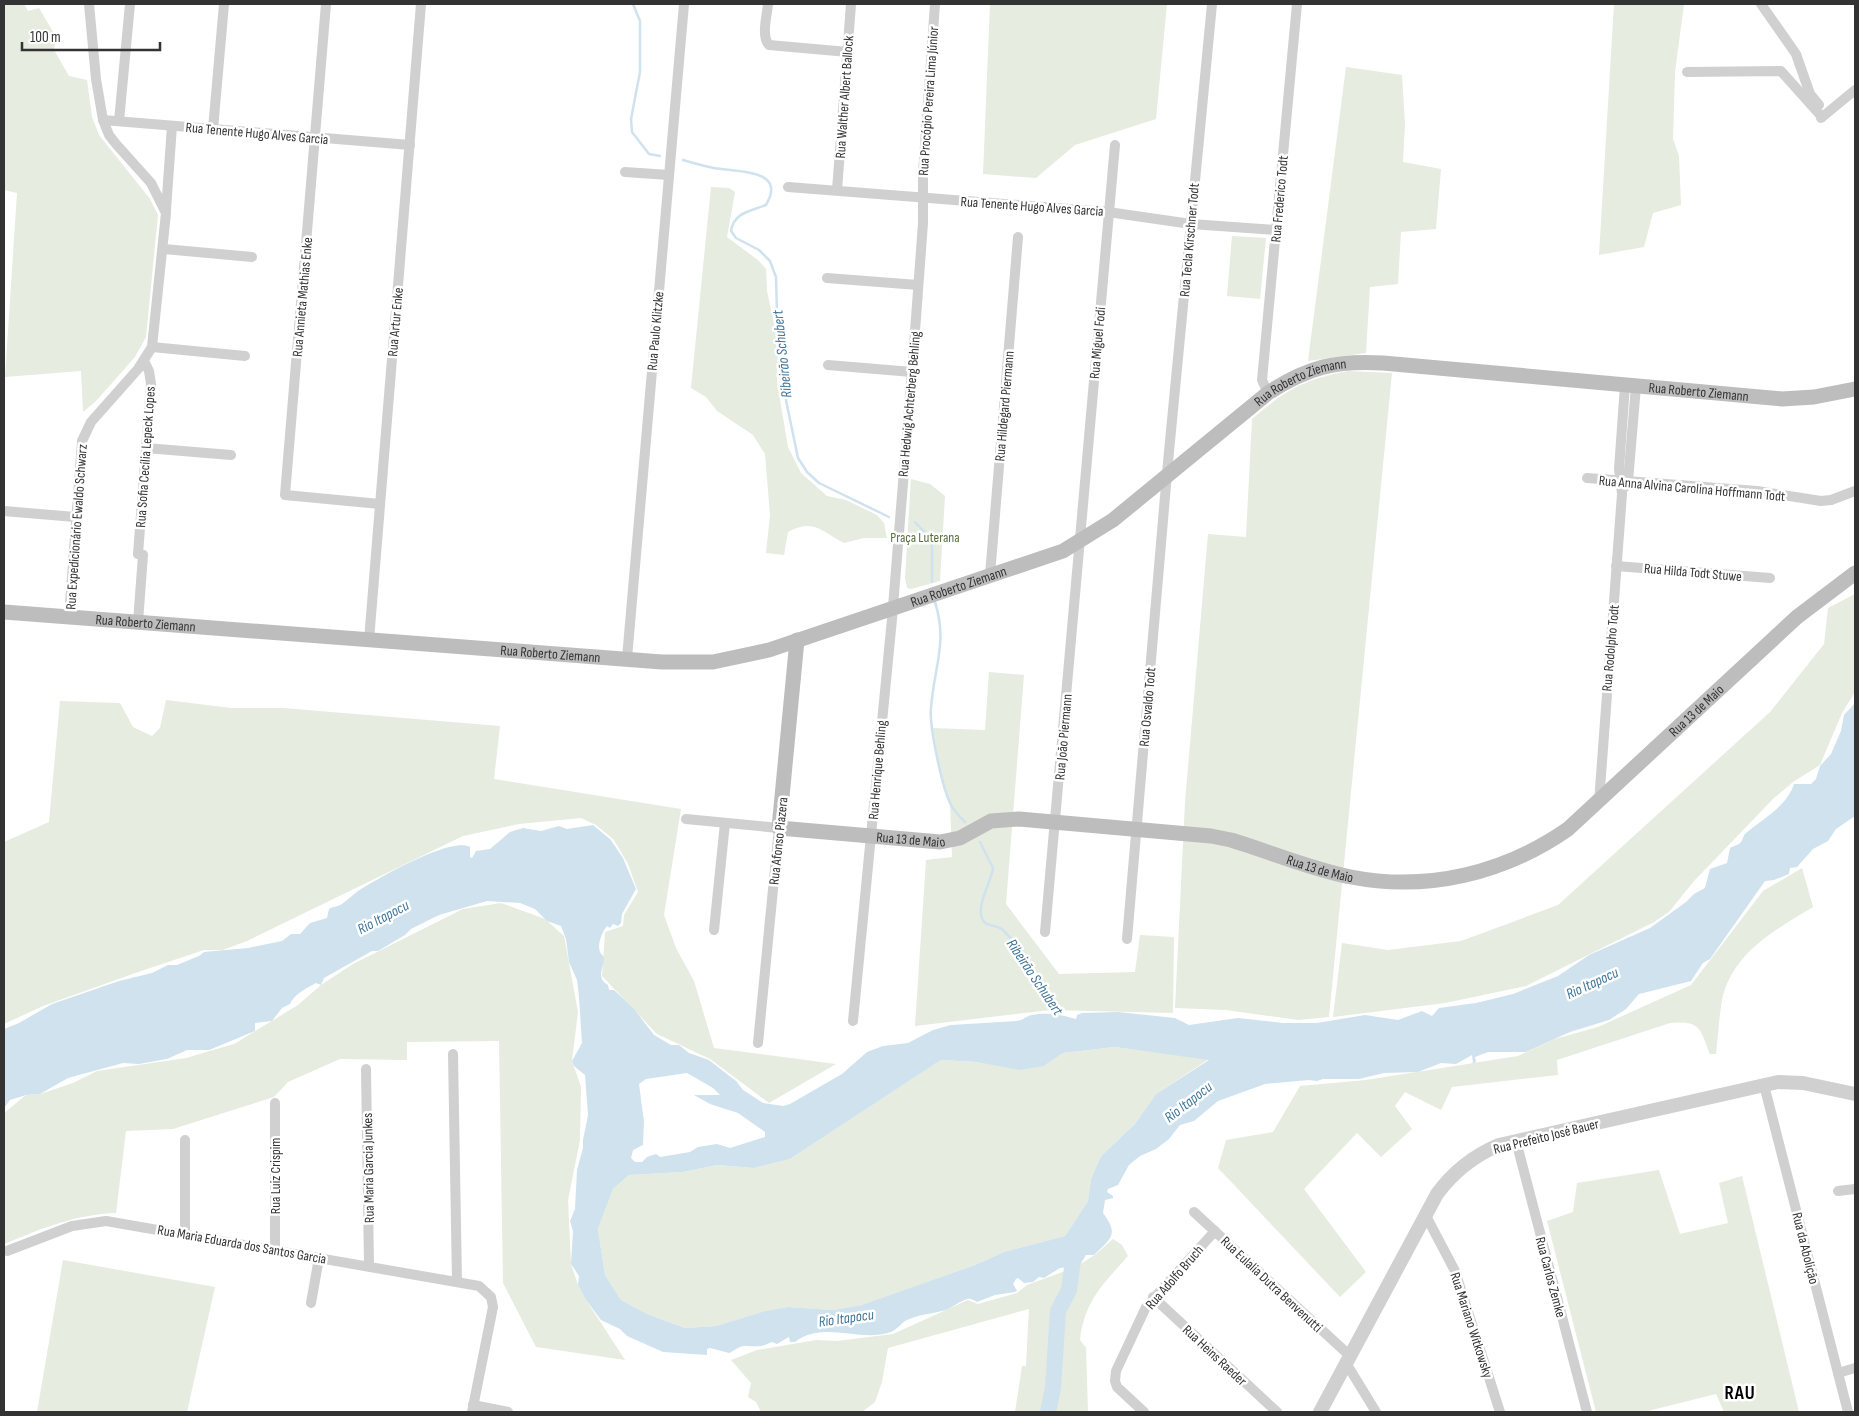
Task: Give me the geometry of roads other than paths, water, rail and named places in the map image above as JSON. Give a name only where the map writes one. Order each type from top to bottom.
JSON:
[{"type":"main road","name":"Rua Roberto Ziemann","points":[[4,612],[662,662],[713,662],[750,655],[798,640],[1043,558],[1080,542],[1113,520],[1268,393],[1309,370],[1349,362],[1383,363],[1782,399],[1814,397],[1855,389]]},
{"type":"main road","name":"Rua 13 de Maio","points":[[779,828],[940,842],[960,838],[984,824],[998,819],[1055,822],[1221,838],[1350,876],[1385,881],[1420,882],[1461,877],[1517,858],[1560,835],[1797,617],[1855,573]]},
{"type":"main road","name":"Rua Afonso Piazera","points":[[779,828],[798,640]]},
{"type":"street","name":"Rua Expedicionário Ewaldo Schwarz","points":[[69,617],[74,517],[80,452],[85,431],[144,361],[152,347],[164,248],[166,213],[151,182],[109,135],[103,120],[96,79],[90,4]]},
{"type":"street","points":[[119,121],[130,4]]},
{"type":"street","points":[[213,129],[224,4]]},
{"type":"street","name":"Rua Annieta Mathias Enke","points":[[326,4],[285,495],[380,504]]},
{"type":"street","name":"Rua Artur Enke","points":[[369,640],[421,4]]},
{"type":"street","name":"Rua Paulo Klitzke","points":[[627,658],[684,4]]},
{"type":"street","points":[[768,4],[765,35],[769,46],[848,52]]},
{"type":"street","name":"Rua Walther Albert Ballock","points":[[837,190],[851,4]]},
{"type":"street","name":"Rua Procópio Pereira Lima Júnior","points":[[923,198],[925,129],[935,4]]},
{"type":"street","name":"Rua Tecla Kirschner Todt","points":[[1167,476],[1212,4]]},
{"type":"street","name":"Rua Frederico Todt","points":[[1268,393],[1262,380],[1297,4]]},
{"type":"street","points":[[1761,4],[1796,54],[1810,94],[1823,116]]},
{"type":"street","points":[[1687,72],[1781,71],[1823,116]]},
{"type":"street","points":[[1823,116],[1855,90]]},
{"type":"street","name":"Rua Tenente Hugo Alves Garcia","points":[[103,120],[410,145]]},
{"type":"street","points":[[166,213],[172,126]]},
{"type":"street","name":"Rua Miguel Fodi","points":[[1080,542],[1115,145]]},
{"type":"street","points":[[625,172],[669,175]]},
{"type":"street","name":"Rua Tenente Hugo Alves Garcia","points":[[788,187],[1108,212],[1191,224],[1276,230]]},
{"type":"street","name":"Rua Hedwig Achterberg Behling","points":[[892,609],[912,372],[923,198]]},
{"type":"street","name":"Rua Hildegard Piermann","points":[[990,575],[1018,237]]},
{"type":"street","points":[[164,248],[252,257]]},
{"type":"street","points":[[827,278],[918,285]]},
{"type":"street","points":[[152,347],[245,356]]},
{"type":"street","name":"Rua Sofia Cecília Lepeck Lopes","points":[[138,622],[143,555],[138,554],[151,384],[149,371],[144,361]]},
{"type":"street","points":[[828,365],[912,372]]},
{"type":"street","name":"Rua Rodolpho Todt","points":[[1598,802],[1630,386]]},
{"type":"street","points":[[146,448],[231,455]]},
{"type":"street","name":"Rua Osvaldo Todt","points":[[1127,939],[1167,476]]},
{"type":"street","name":"Rua Anna Alvina Carolina Hoffmann Todt","points":[[1587,478],[1757,491],[1821,501],[1831,500],[1855,491]]},
{"type":"street","points":[[4,511],[74,517]]},
{"type":"street","name":"Rua João Piermann","points":[[1045,932],[1080,542]]},
{"type":"street","name":"Rua Hilda Todt Stuwe","points":[[1616,566],[1770,578]]},
{"type":"street","name":"Rua Henrique Behling","points":[[853,1021],[892,609]]},
{"type":"street","name":"Rua 13 de Maio","points":[[686,819],[779,828]]},
{"type":"street","points":[[717,930],[728,823]]},
{"type":"street","name":"Rua Afonso Piazera","points":[[758,1043],[779,828]]},
{"type":"street","points":[[453,1054],[457,1282]]},
{"type":"street","name":"Rua Maria Garcia Junkes","points":[[366,1069],[369,1266]]},
{"type":"street","name":"Rua Prefeito José Bauer","points":[[1320,1412],[1437,1194],[1458,1169],[1487,1150],[1764,1085],[1804,1083],[1855,1094]]},
{"type":"street","name":"Rua da Abolição","points":[[1764,1085],[1848,1412]]},
{"type":"street","name":"Rua Luiz Crispim","points":[[275,1103],[275,1250]]},
{"type":"street","points":[[184,1140],[185,1234]]},
{"type":"street","name":"Rua Carlos Zemke","points":[[1516,1142],[1587,1412]]},
{"type":"street","points":[[1838,1192],[1855,1188]]},
{"type":"street","name":"Rua Eulalia Dutra Benvenutti","points":[[1194,1212],[1348,1360],[1376,1412]]},
{"type":"street","name":"Rua Mariano Witkowsky","points":[[1425,1214],[1455,1271],[1500,1412]]},
{"type":"street","name":"Rua Maria Eduarda dos Santos Garcia","points":[[7,1251],[72,1226],[92,1221],[121,1223],[479,1286],[491,1297],[493,1306],[472,1408]]},
{"type":"street","name":"Rua Adolfo Bruch","points":[[1144,1412],[1122,1391],[1115,1381],[1116,1371],[1139,1320],[1153,1297],[1214,1231]]},
{"type":"street","points":[[311,1303],[319,1258]]},
{"type":"street","name":"Rua Heins Raeder","points":[[1153,1297],[1277,1412]]},
{"type":"street","points":[[1838,1373],[1855,1368]]},
{"type":"street","points":[[472,1408],[508,1412]]},
{"type":"water","name":"Rio Itapocu","points":[[1855,703],[1855,816],[1836,829],[1828,841],[1813,849],[1797,867],[1790,868],[1789,874],[1774,880],[1765,881],[1710,959],[1703,963],[1691,981],[1639,994],[1626,1009],[1609,1020],[1570,1032],[1526,1052],[1488,1052],[1475,1057],[1476,1062],[1473,1064],[1472,1055],[1456,1064],[1441,1063],[1418,1072],[1384,1073],[1359,1079],[1323,1079],[1265,1084],[1218,1101],[1194,1121],[1180,1125],[1169,1139],[1156,1149],[1140,1156],[1129,1165],[1118,1185],[1108,1189],[1107,1192],[1113,1198],[1105,1200],[1103,1213],[1111,1227],[1111,1236],[1105,1245],[1094,1255],[1086,1255],[1080,1265],[1060,1268],[1044,1278],[1039,1277],[1033,1282],[1024,1283],[1018,1278],[1013,1284],[1017,1291],[1015,1292],[995,1295],[977,1302],[967,1299],[946,1310],[920,1315],[905,1321],[893,1331],[879,1335],[818,1333],[806,1336],[795,1342],[790,1342],[789,1337],[777,1344],[772,1342],[761,1346],[742,1346],[729,1353],[710,1348],[707,1349],[707,1355],[663,1352],[627,1336],[620,1329],[601,1320],[586,1300],[578,1285],[579,1276],[571,1264],[573,1231],[570,1221],[575,1209],[577,1170],[583,1148],[588,1115],[585,1075],[574,1066],[572,1061],[582,1043],[577,980],[569,962],[566,939],[561,926],[547,921],[535,909],[520,903],[487,901],[439,915],[411,929],[405,935],[378,951],[372,951],[324,978],[321,985],[316,983],[305,989],[294,997],[290,1004],[282,1008],[272,1021],[255,1023],[255,1031],[209,1050],[187,1050],[167,1059],[139,1064],[123,1063],[68,1078],[40,1094],[26,1095],[10,1100],[4,1108],[4,1029],[19,1023],[52,1004],[119,981],[152,973],[168,965],[177,965],[204,952],[248,948],[282,941],[291,934],[300,934],[310,923],[327,918],[329,909],[340,905],[367,885],[414,860],[461,845],[470,847],[470,857],[472,858],[476,851],[490,849],[510,832],[523,828],[541,831],[559,826],[567,829],[593,825],[610,839],[623,858],[636,889],[622,914],[621,923],[618,926],[613,924],[610,928],[607,926],[602,935],[599,945],[600,952],[604,958],[601,973],[602,979],[608,985],[609,990],[614,990],[634,1009],[654,1035],[671,1045],[679,1045],[689,1053],[709,1060],[736,1081],[743,1090],[763,1103],[783,1106],[790,1104],[842,1074],[867,1052],[883,1046],[908,1043],[933,1030],[951,1025],[1017,1021],[1038,1014],[1054,1014],[1076,1019],[1077,1015],[1082,1013],[1118,1012],[1175,1018],[1189,1025],[1238,1018],[1283,1023],[1317,1023],[1365,1015],[1398,1020],[1422,1011],[1432,1016],[1439,1008],[1476,1003],[1513,994],[1558,976],[1589,955],[1650,928],[1686,902],[1694,894],[1705,888],[1710,869],[1727,863],[1730,848],[1740,843],[1745,834],[1786,799],[1794,784],[1811,784],[1816,779],[1820,766],[1831,754],[1841,731],[1844,715]],"holes":[[[1115,1047],[1209,1060],[1156,1094],[1135,1124],[1101,1156],[1091,1179],[1088,1201],[1065,1236],[1004,1252],[975,1265],[862,1305],[833,1310],[788,1307],[765,1311],[716,1326],[685,1328],[647,1314],[621,1300],[605,1275],[598,1229],[613,1189],[629,1175],[683,1172],[717,1165],[754,1168],[790,1159],[941,1060],[977,1062],[1019,1070],[1044,1066],[1063,1053]],[[687,1073],[713,1088],[720,1095],[694,1095],[710,1104],[738,1113],[765,1132],[765,1137],[730,1148],[717,1144],[698,1147],[690,1152],[660,1157],[656,1154],[647,1157],[642,1162],[635,1162],[631,1158],[633,1150],[643,1145],[644,1122],[639,1084],[646,1079]]]},
{"type":"waterway","name":"Ribeirão Schubert","points":[[633,4],[640,21],[640,72],[631,119],[632,132],[649,154],[660,156]]},
{"type":"waterway","name":"Ribeirão Schubert","points":[[683,160],[714,168],[756,174],[770,184],[771,193],[766,205],[739,216],[731,231],[736,238],[759,250],[770,261],[776,277],[777,312],[784,345],[782,381],[798,458],[807,472],[819,483],[889,517]]},
{"type":"waterway","name":"Ribeirão Schubert","points":[[915,522],[932,540],[932,582]]},
{"type":"waterway","name":"Ribeirão Schubert","points":[[935,602],[939,617],[940,643],[931,708],[932,728],[947,797],[965,822]]},
{"type":"waterway","name":"Ribeirão Schubert","points":[[980,842],[993,868],[983,897],[981,909],[983,920],[987,924],[1001,928],[1015,943],[1061,1017]]},
{"type":"waterway","points":[[1048,1412],[1053,1388],[1058,1311],[1069,1290],[1074,1252]]},
{"type":"district","name":"RAU","points":[[1740,1392]]},
{"type":"park label","name":"Praça Luterana","points":[[925,537]]}]
